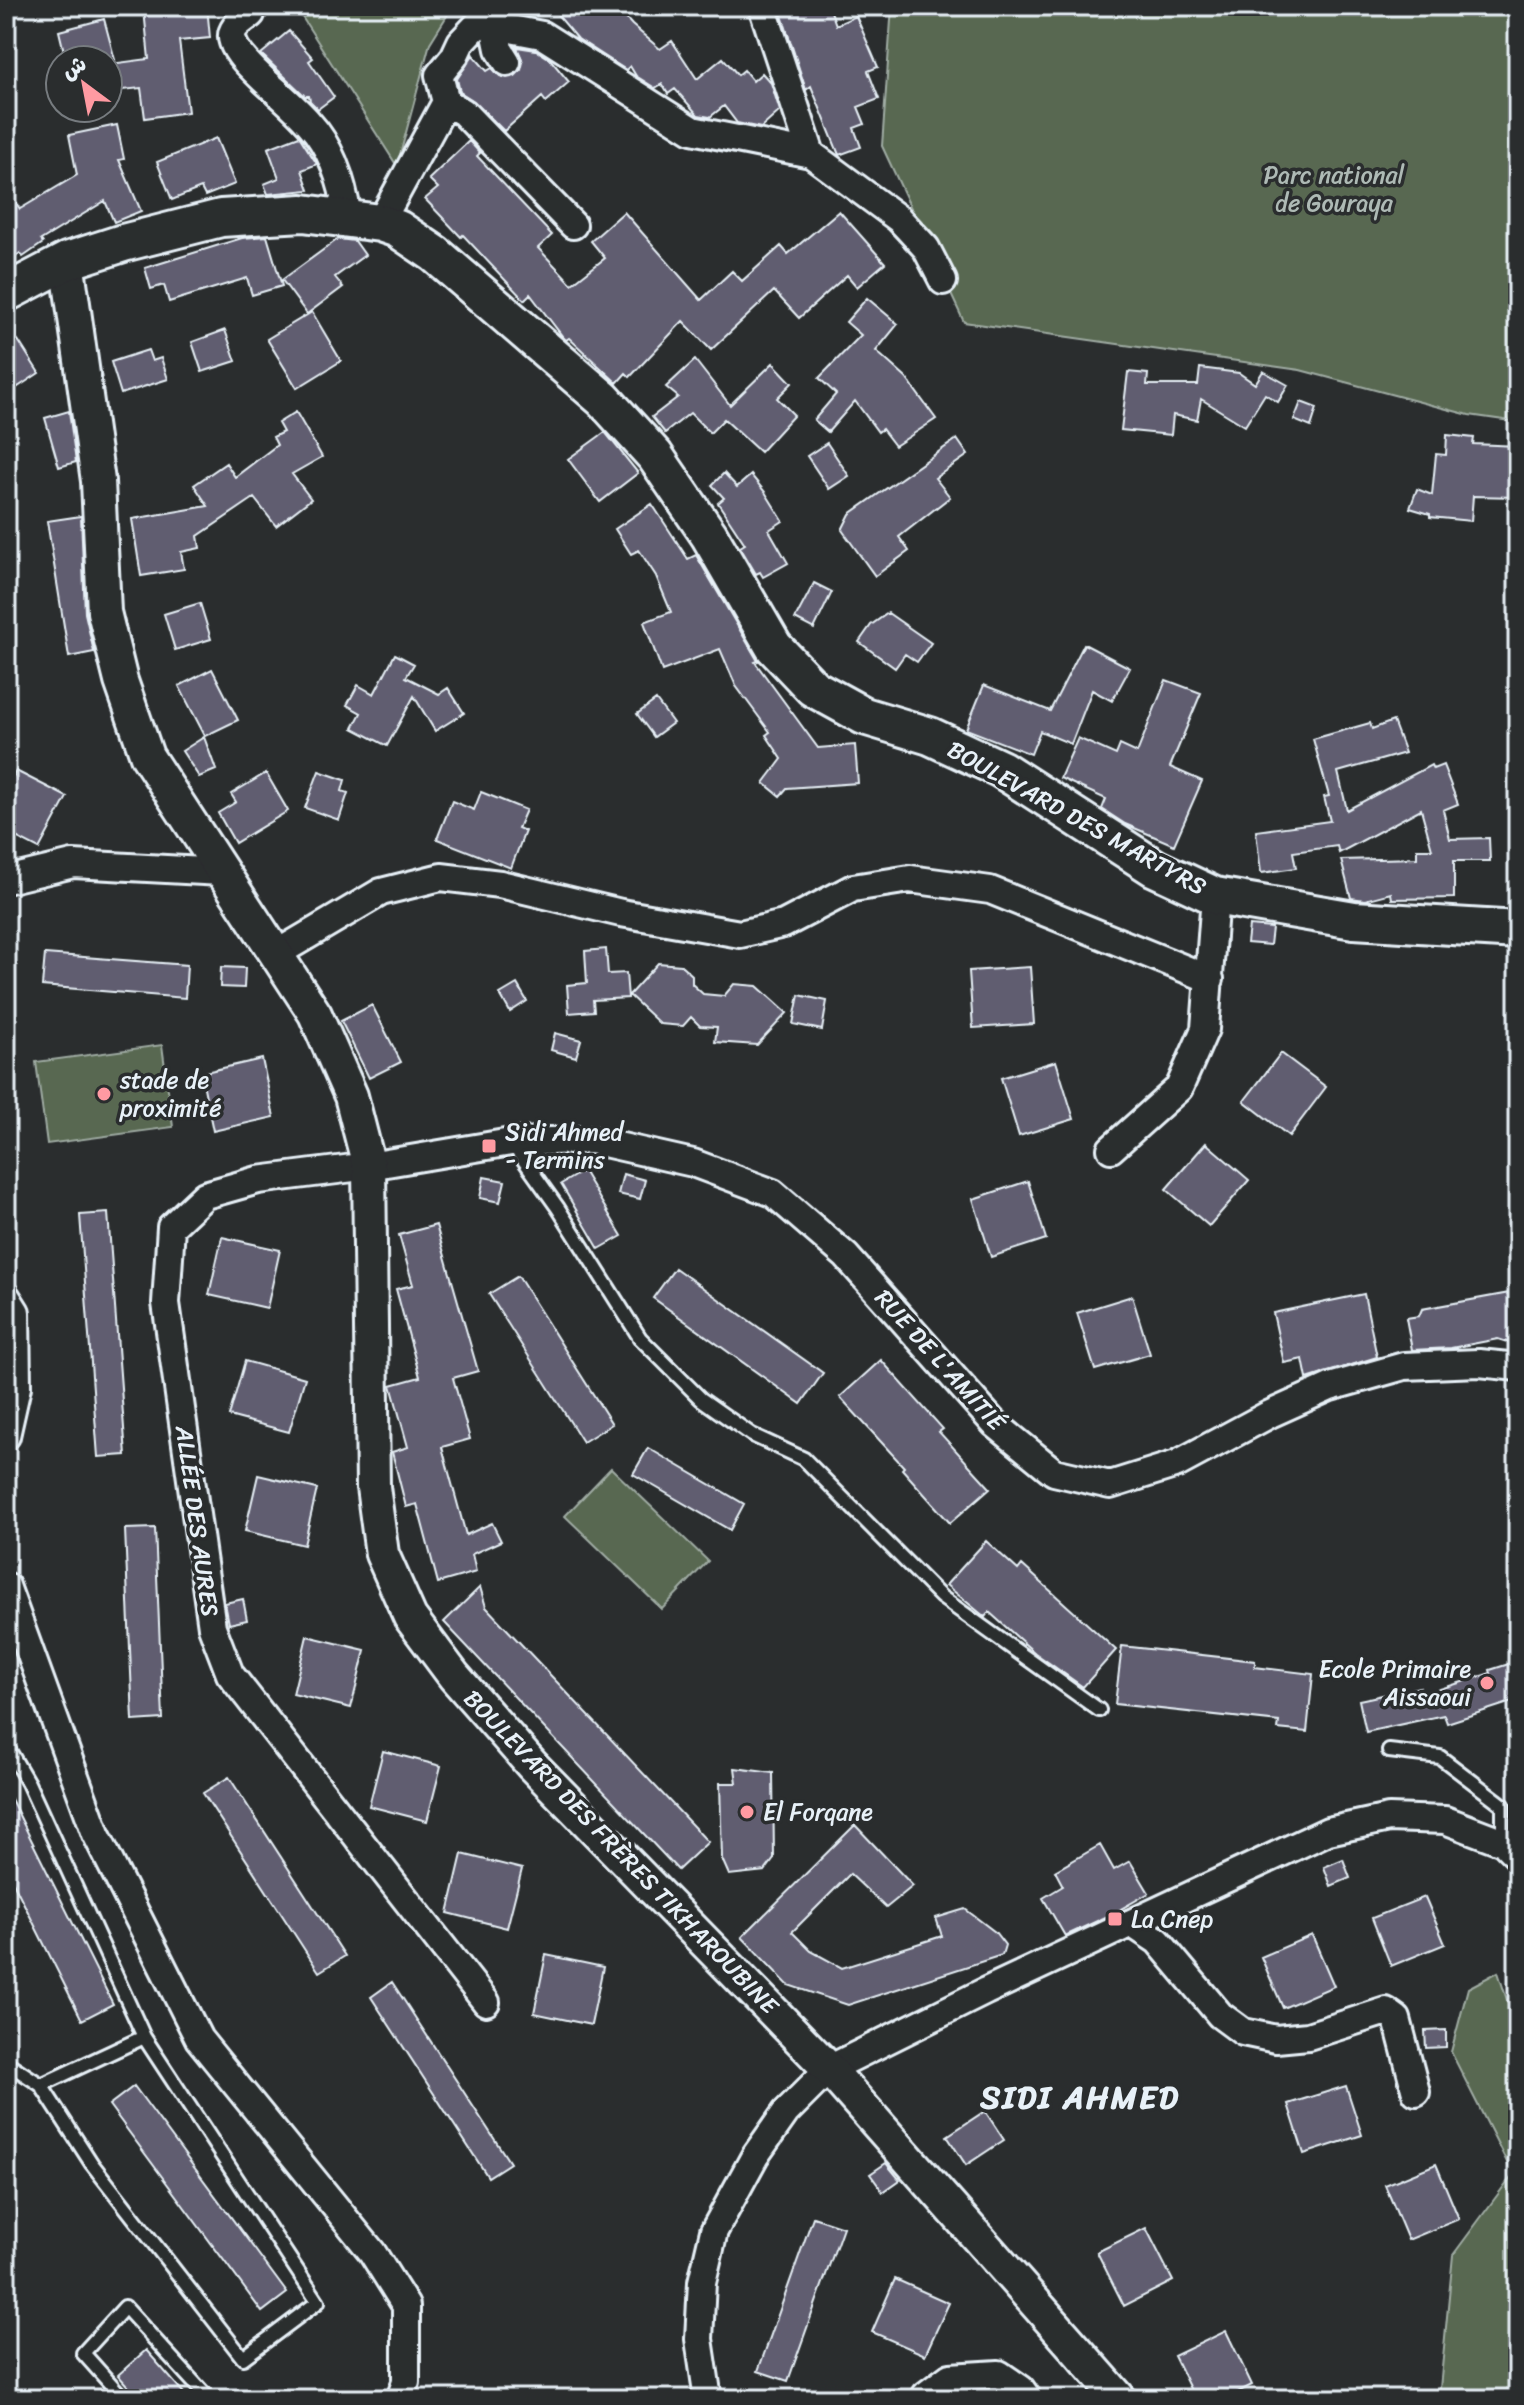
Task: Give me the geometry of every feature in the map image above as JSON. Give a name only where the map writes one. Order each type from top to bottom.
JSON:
[{"type":"main road","name":"BOULEVARD DES MARTYRS","points":[[6,293],[67,261],[221,218],[303,213],[398,229],[435,254],[603,399],[655,456],[709,535],[774,647],[813,688],[864,716],[930,736],[1001,769],[1155,868],[1215,896],[1354,920],[1518,930]]},
{"type":"street","points":[[252,6],[251,14],[234,27],[231,34],[233,44],[317,133],[364,221],[446,102]]},
{"type":"street","points":[[762,6],[811,154]]},
{"type":"street","points":[[573,225],[463,112],[446,102],[439,75],[479,23],[542,35],[692,130],[811,154],[899,219],[926,248],[943,281]]},
{"type":"street","points":[[494,25],[499,49],[507,62]]},
{"type":"street","name":"BOULEVARD DES FRÈRES TIKHAROUBINE","points":[[67,261],[98,481],[104,612],[121,681],[147,756],[315,1014],[351,1096],[369,1166],[373,1487],[382,1554],[410,1617],[454,1676],[532,1765],[829,2069],[1120,2399]]},
{"type":"street","points":[[6,880],[73,864],[222,872]]},
{"type":"street","points":[[276,954],[381,892],[441,877],[500,884],[621,913],[740,934],[784,924],[853,888],[910,879],[990,890],[1210,979]]},
{"type":"street","points":[[1111,1149],[1179,1088],[1205,1029],[1215,896]]},
{"type":"street","name":"RUE DE L'AMITIÉ","points":[[369,1166],[511,1142],[591,1140],[693,1163],[773,1193],[846,1256],[994,1423],[1054,1472],[1110,1485],[1177,1464],[1270,1414],[1330,1387],[1404,1366],[1479,1363],[1518,1367]]},
{"type":"street","name":"ALLÉE DES AURES","points":[[369,1166],[258,1180],[205,1195],[171,1227],[166,1303],[212,1627],[230,1674],[486,2002]]},
{"type":"street","points":[[6,1296],[16,1312],[17,1387],[6,1436]]},
{"type":"street","points":[[6,1586],[96,1834],[199,2039],[372,2252],[406,2306],[406,2382],[400,2399]]},
{"type":"street","points":[[708,2399],[699,2339],[702,2282],[714,2231],[755,2156],[786,2112],[829,2069],[986,1991],[1328,1831],[1389,1818],[1445,1820],[1510,1850]]},
{"type":"street","points":[[1131,1923],[1158,1941],[1220,2015],[1243,2032],[1276,2039],[1308,2036],[1386,2011],[1397,2019],[1416,2092]]},
{"type":"street","points":[[925,2399],[950,2377],[999,2374],[1021,2389],[1028,2399]]},
{"type":"lane","points":[[511,1142],[558,1208],[640,1338],[701,1399],[752,1435],[804,1459],[941,1597],[1099,1710]]},
{"type":"lane","points":[[6,1745],[28,1783],[144,2037],[318,2302],[243,2358],[92,2164],[41,2085],[6,2062]]},
{"type":"lane","points":[[1389,1751],[1440,1757],[1503,1805],[1510,1850]]},
{"type":"lane","points":[[41,2085],[144,2037]]},
{"type":"lane","points":[[124,2399],[83,2353],[125,2307],[209,2399]]},
{"type":"green space","points":[[295,6],[453,6],[430,43],[397,166]]},
{"type":"green space","name":"Parc national de Gouraya","points":[[892,6],[1518,6],[1518,422],[1469,415],[1300,370],[964,322],[882,146]]},
{"type":"green space","name":"stade de proximité","points":[[162,1045],[173,1127],[47,1144],[36,1062]]},
{"type":"green space","points":[[611,1468],[708,1561],[662,1609],[565,1516]]},
{"type":"green space","points":[[1498,1972],[1518,2034],[1518,2399],[1439,2399],[1453,2255],[1513,2174],[1451,2052],[1468,1988]]},
{"type":"building","points":[[207,6],[210,38],[179,41],[188,112],[145,118],[141,88],[124,90],[124,62],[149,59],[144,10]]},
{"type":"building","points":[[550,6],[615,6],[660,49],[672,41],[697,79],[723,58],[738,75],[744,70],[753,81],[762,73],[771,83],[780,111],[761,128],[737,123],[724,106],[710,117],[698,115],[675,89],[668,94],[662,84],[655,88],[636,76],[630,66],[626,70],[578,39]]},
{"type":"building","points":[[779,6],[829,6],[836,25],[856,16],[878,67],[868,71],[879,99],[858,107],[865,124],[854,128],[861,147],[839,155],[811,86],[806,90]]},
{"type":"building","points":[[104,19],[111,44],[62,44],[59,31]]},
{"type":"building","points":[[289,31],[313,58],[309,61],[334,97],[318,109],[309,96],[305,96],[261,54]]},
{"type":"building","points":[[517,47],[536,50],[550,59],[569,82],[546,102],[542,97],[504,131],[474,101],[460,92],[457,79],[473,55],[487,71],[492,68],[500,76],[515,76],[523,62]]},
{"type":"building","points":[[117,125],[124,159],[119,160],[141,211],[114,222],[105,201],[41,240],[43,243],[23,257],[20,253],[6,265],[6,188],[20,209],[77,175],[69,135]]},
{"type":"building","points":[[299,136],[317,164],[302,170],[309,190],[268,194],[264,184],[279,178],[268,148]]},
{"type":"building","points":[[216,138],[235,184],[205,196],[201,188],[172,200],[157,162]]},
{"type":"building","points":[[469,141],[480,153],[477,156],[552,235],[538,248],[572,284],[605,258],[591,241],[624,212],[701,300],[732,271],[742,281],[781,246],[788,254],[839,211],[885,263],[857,287],[847,275],[799,318],[774,291],[711,350],[683,321],[630,377],[626,373],[617,383],[569,338],[566,340],[563,337],[530,294],[524,300],[425,199],[438,188],[429,179]]},
{"type":"building","points":[[267,236],[282,286],[252,295],[247,278],[169,302],[164,285],[151,289],[145,268],[242,238]]},
{"type":"building","points":[[338,239],[355,241],[365,255],[335,277],[343,287],[307,314],[282,280]]},
{"type":"building","points":[[867,298],[898,324],[876,351],[906,378],[936,419],[895,446],[882,429],[878,432],[855,401],[828,432],[814,420],[836,394],[819,378],[861,335],[846,322]]},
{"type":"building","points":[[312,312],[341,361],[297,388],[267,339]]},
{"type":"building","points":[[225,330],[236,361],[202,372],[192,342]]},
{"type":"building","points":[[18,340],[39,373],[6,395],[6,349]]},
{"type":"building","points":[[148,350],[152,361],[161,358],[168,379],[121,394],[111,362]]},
{"type":"building","points":[[695,360],[730,405],[773,363],[792,383],[777,398],[794,415],[760,452],[724,419],[710,433],[690,413],[665,433],[652,417],[678,397],[666,387]]},
{"type":"building","points":[[1200,368],[1239,373],[1255,384],[1263,371],[1288,385],[1278,402],[1265,394],[1245,426],[1201,399],[1197,420],[1173,415],[1171,435],[1121,430],[1128,372],[1148,374],[1147,385],[1198,385]]},
{"type":"building","points":[[1301,402],[1317,408],[1311,427],[1294,420]]},
{"type":"building","points":[[69,411],[76,462],[59,467],[45,418]]},
{"type":"building","points":[[296,412],[322,457],[292,474],[311,499],[276,526],[254,498],[198,536],[200,548],[181,552],[184,569],[141,576],[132,519],[208,506],[194,485],[226,463],[235,477],[277,445],[273,437],[283,432],[278,423]]},
{"type":"building","points":[[605,432],[638,473],[600,502],[568,459]]},
{"type":"building","points":[[1447,435],[1474,438],[1473,444],[1518,446],[1518,497],[1473,496],[1471,521],[1430,517],[1430,514],[1410,508],[1417,489],[1432,495],[1436,454],[1446,455]]},
{"type":"building","points":[[957,439],[968,455],[935,478],[950,497],[899,537],[909,551],[875,576],[842,530],[850,514]]},
{"type":"building","points":[[827,443],[849,476],[829,489],[807,456]]},
{"type":"building","points":[[724,473],[737,487],[751,475],[783,521],[769,530],[788,563],[763,577],[760,572],[756,574],[740,547],[745,544],[718,503],[724,498],[712,485]]},
{"type":"building","points":[[652,504],[688,559],[696,555],[758,661],[755,662],[818,748],[855,745],[858,783],[787,788],[780,796],[764,783],[782,759],[766,735],[770,732],[736,686],[720,649],[662,671],[644,622],[671,612],[656,576],[639,550],[631,554],[615,529]]},
{"type":"building","points":[[81,516],[85,613],[94,652],[69,657],[47,521]]},
{"type":"building","points":[[814,583],[832,592],[814,629],[795,619]]},
{"type":"building","points":[[200,603],[211,639],[175,650],[164,614]]},
{"type":"building","points":[[888,613],[931,643],[917,662],[905,654],[895,668],[859,642],[871,625]]},
{"type":"building","points":[[1084,644],[1130,668],[1112,701],[1092,690],[1071,744],[1040,731],[1031,754],[966,729],[984,685],[1050,711]]},
{"type":"building","points":[[395,654],[414,664],[406,677],[439,694],[448,688],[464,713],[435,731],[414,696],[387,746],[353,728],[361,713],[347,705],[358,685],[374,694]]},
{"type":"building","points":[[212,669],[238,720],[205,736],[179,686]]},
{"type":"building","points":[[1166,680],[1201,693],[1170,767],[1202,781],[1174,845],[1125,824],[1102,809],[1106,799],[1060,778],[1078,738],[1116,755],[1120,745],[1137,753]]},
{"type":"building","points":[[656,700],[673,723],[654,737],[637,714]]},
{"type":"building","points":[[1393,721],[1405,753],[1338,772],[1347,810],[1431,765],[1433,769],[1443,765],[1458,804],[1443,810],[1450,839],[1489,838],[1490,861],[1454,861],[1454,898],[1392,899],[1391,893],[1365,900],[1351,898],[1341,860],[1417,858],[1417,849],[1432,849],[1421,809],[1339,853],[1337,846],[1293,852],[1296,868],[1261,873],[1256,831],[1330,821],[1324,797],[1329,796],[1313,739],[1370,723],[1372,729]]},
{"type":"building","points":[[204,737],[216,770],[199,777],[182,751]]},
{"type":"building","points":[[16,771],[67,797],[39,849],[6,832],[6,790]]},
{"type":"building","points":[[319,771],[345,780],[342,791],[348,793],[339,820],[305,808]]},
{"type":"building","points":[[266,773],[288,811],[235,843],[218,813],[236,802],[231,794]]},
{"type":"building","points":[[481,792],[526,810],[518,828],[525,831],[511,868],[437,839],[452,801],[474,810]]},
{"type":"building","points":[[1249,926],[1272,928],[1270,945],[1247,943]]},
{"type":"building","points":[[606,949],[608,974],[626,973],[628,998],[593,1000],[594,1011],[569,1013],[567,985],[587,983],[585,951]]},
{"type":"building","points":[[45,954],[187,965],[185,998],[42,986]]},
{"type":"building","points":[[658,963],[681,965],[692,975],[692,984],[703,994],[724,996],[734,984],[757,986],[787,1013],[757,1045],[715,1042],[717,1027],[700,1026],[691,1017],[683,1026],[660,1024],[629,995]]},
{"type":"building","points":[[221,967],[245,968],[244,988],[220,987]]},
{"type":"building","points":[[1030,967],[1034,1024],[973,1028],[969,971]]},
{"type":"building","points":[[517,984],[527,1001],[510,1012],[500,994]]},
{"type":"building","points":[[799,995],[827,1001],[822,1030],[793,1024]]},
{"type":"building","points":[[372,1005],[401,1062],[369,1078],[341,1021]]},
{"type":"building","points":[[555,1033],[581,1040],[576,1057],[551,1050]]},
{"type":"building","points":[[1281,1053],[1326,1087],[1289,1136],[1244,1101]]},
{"type":"building","points":[[262,1059],[274,1117],[213,1131],[201,1073]]},
{"type":"building","points":[[1056,1061],[1074,1119],[1019,1136],[1001,1078]]},
{"type":"building","points":[[1206,1143],[1249,1180],[1209,1226],[1166,1189]]},
{"type":"building","points":[[583,1171],[622,1236],[599,1249],[561,1184]]},
{"type":"building","points":[[623,1174],[645,1180],[640,1199],[618,1194]]},
{"type":"building","points":[[484,1177],[505,1181],[500,1202],[480,1198]]},
{"type":"building","points":[[1028,1181],[1046,1239],[991,1257],[973,1199]]},
{"type":"building","points":[[108,1213],[126,1455],[98,1457],[80,1215]]},
{"type":"building","points":[[436,1225],[478,1371],[453,1378],[470,1439],[442,1447],[466,1535],[492,1523],[501,1541],[472,1554],[476,1572],[438,1583],[417,1504],[406,1507],[392,1452],[408,1447],[391,1385],[420,1377],[396,1289],[413,1285],[399,1235]]},
{"type":"building","points":[[222,1237],[280,1250],[267,1308],[209,1295]]},
{"type":"building","points":[[675,1268],[823,1373],[801,1404],[653,1298]]},
{"type":"building","points":[[518,1276],[612,1424],[583,1442],[489,1294]]},
{"type":"building","points":[[1515,1292],[1518,1340],[1507,1342],[1498,1339],[1451,1348],[1412,1350],[1406,1318],[1419,1316],[1422,1309]]},
{"type":"building","points":[[1364,1294],[1377,1357],[1307,1379],[1303,1359],[1284,1363],[1273,1313]]},
{"type":"building","points":[[1132,1296],[1150,1354],[1095,1370],[1077,1313]]},
{"type":"building","points":[[881,1360],[943,1429],[939,1432],[990,1488],[950,1523],[840,1397]]},
{"type":"building","points":[[245,1361],[305,1378],[289,1432],[229,1416]]},
{"type":"building","points":[[648,1448],[744,1504],[730,1530],[633,1474]]},
{"type":"building","points":[[258,1475],[317,1489],[304,1545],[245,1531]]},
{"type":"building","points":[[155,1528],[163,1719],[133,1721],[125,1529]]},
{"type":"building","points":[[986,1541],[1018,1570],[1022,1565],[1116,1650],[1083,1687],[1035,1653],[989,1612],[985,1617],[946,1585]]},
{"type":"building","points":[[480,1587],[486,1607],[708,1842],[678,1870],[444,1622]]},
{"type":"building","points":[[243,1599],[247,1620],[229,1624],[225,1603]]},
{"type":"building","points":[[307,1636],[365,1650],[351,1708],[293,1694]]},
{"type":"building","points":[[1122,1646],[1255,1661],[1255,1667],[1313,1674],[1307,1732],[1278,1729],[1279,1722],[1115,1704]]},
{"type":"building","points":[[1518,1661],[1518,1700],[1447,1723],[1444,1715],[1366,1732],[1359,1700],[1420,1687],[1421,1695]]},
{"type":"building","points":[[383,1751],[441,1766],[427,1821],[369,1806]]},
{"type":"building","name":"El Forqane","points":[[735,1768],[773,1773],[774,1859],[765,1871],[729,1875],[722,1859],[720,1783],[737,1783]]},
{"type":"building","points":[[229,1777],[345,1956],[319,1972],[203,1793]]},
{"type":"building","points":[[6,1789],[113,2004],[82,2020],[6,1868]]},
{"type":"building","points":[[855,1825],[913,1886],[886,1908],[850,1874],[792,1932],[811,1951],[842,1968],[942,1936],[936,1918],[965,1909],[995,1932],[1005,1945],[1002,1955],[848,2005],[788,1985],[742,1937]]},
{"type":"building","points":[[1100,1845],[1114,1870],[1130,1861],[1149,1893],[1065,1936],[1043,1898],[1063,1886],[1055,1871]]},
{"type":"building","points":[[462,1854],[522,1869],[507,1928],[448,1913]]},
{"type":"building","points":[[1343,1859],[1350,1878],[1331,1886],[1324,1867]]},
{"type":"building","points":[[1425,1897],[1445,1944],[1391,1966],[1372,1918]]},
{"type":"building","points":[[1312,1935],[1334,1986],[1283,2008],[1261,1957]]},
{"type":"building","points":[[546,1955],[603,1967],[591,2025],[534,2013]]},
{"type":"building","points":[[392,1982],[510,2163],[488,2177],[371,1997]]},
{"type":"building","points":[[1446,2030],[1446,2047],[1426,2048],[1425,2031]]},
{"type":"building","points":[[134,2086],[287,2293],[262,2312],[109,2105]]},
{"type":"building","points":[[1346,2086],[1362,2135],[1304,2154],[1288,2104]]},
{"type":"building","points":[[985,2111],[1004,2140],[966,2165],[947,2136]]},
{"type":"building","points":[[886,2163],[900,2180],[883,2192],[870,2174]]},
{"type":"building","points":[[1436,2164],[1459,2219],[1408,2240],[1385,2185]]},
{"type":"building","points":[[813,2217],[843,2227],[788,2381],[758,2371]]},
{"type":"building","points":[[1146,2228],[1173,2281],[1124,2306],[1097,2252]]},
{"type":"building","points":[[895,2279],[949,2303],[925,2355],[872,2332]]},
{"type":"building","points":[[1226,2331],[1252,2385],[1224,2399],[1195,2399],[1174,2356]]},
{"type":"building","points":[[146,2350],[189,2399],[139,2399],[118,2375]]},
{"type":"place","name":"stade de proximité","points":[[104,1094]]},
{"type":"place","name":"Sidi Ahmed - Termins","points":[[489,1146]]},
{"type":"place","name":"Ecole Primaire Aissaoui","points":[[1487,1683]]},
{"type":"place","name":"El Forqane","points":[[747,1812]]},
{"type":"place","name":"La Cnep","points":[[1115,1919]]},
{"type":"district","name":"SIDI AHMED","points":[[1080,2097]]}]
